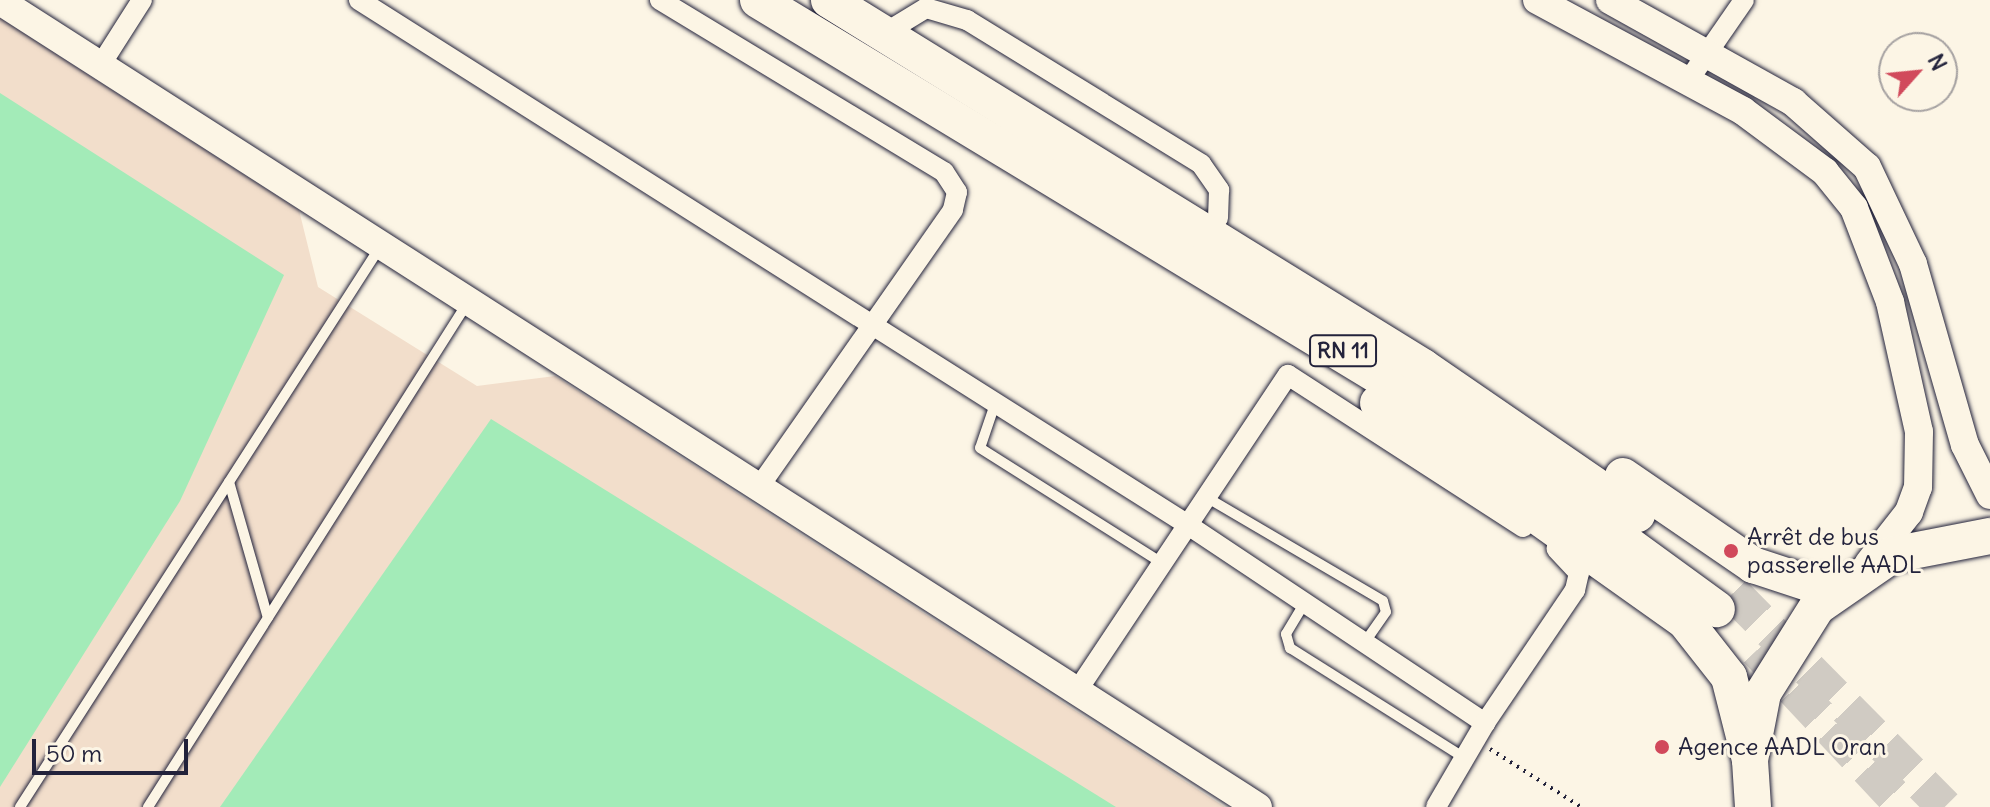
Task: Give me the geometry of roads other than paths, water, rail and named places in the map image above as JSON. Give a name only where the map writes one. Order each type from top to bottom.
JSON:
[{"type":"highway","name":"RN 11","points":[[758,0],[1489,443],[1725,601],[1498,415],[829,0]]},
{"type":"highway","points":[[952,118],[1022,179],[1424,432],[1658,599],[1729,677],[1750,760],[1753,807]]},
{"type":"highway","points":[[1082,157],[1218,218],[1353,294],[1724,549],[1783,577],[1852,577]]},
{"type":"highway","points":[[1750,760],[1777,662],[1852,577],[1926,543],[1990,536]]},
{"type":"main road","points":[[1537,0],[1743,111],[1825,172],[1854,208],[1872,250],[1914,402],[1920,460],[1909,512],[1852,577]]},
{"type":"main road","points":[[1610,0],[1793,102],[1867,167],[1913,264],[1965,445],[1990,495]]},
{"type":"main road","points":[[0,1],[1258,807]]},
{"type":"street","points":[[100,66],[142,0]]},
{"type":"street","points":[[359,0],[1366,641],[1475,740]]},
{"type":"street","points":[[660,0],[953,181],[953,210],[870,324],[759,487]]},
{"type":"street","points":[[1688,81],[1744,0]]},
{"type":"street","points":[[885,33],[926,8],[967,20],[1201,164],[1219,190],[1218,218]]},
{"type":"street","points":[[1077,691],[1185,523],[1288,375],[1573,560],[1575,590],[1475,740],[1436,807]]},
{"type":"lane","points":[[20,807],[381,245]]},
{"type":"lane","points":[[148,807],[469,301]]},
{"type":"lane","points":[[995,404],[980,448],[1160,562]]},
{"type":"lane","points":[[229,482],[268,618]]},
{"type":"lane","points":[[1204,496],[1383,601],[1386,612],[1366,641]]},
{"type":"lane","points":[[1304,604],[1286,634],[1290,648],[1475,740]]},
{"type":"tunnel","points":[[1733,593],[1945,807]]},
{"type":"tunnel","points":[[1757,650],[1904,807]]},
{"type":"place","name":"Arrêt de bus passerelle AADL","points":[[1731,551]]},
{"type":"place","name":"Agence AADL Oran","points":[[1662,747]]}]
